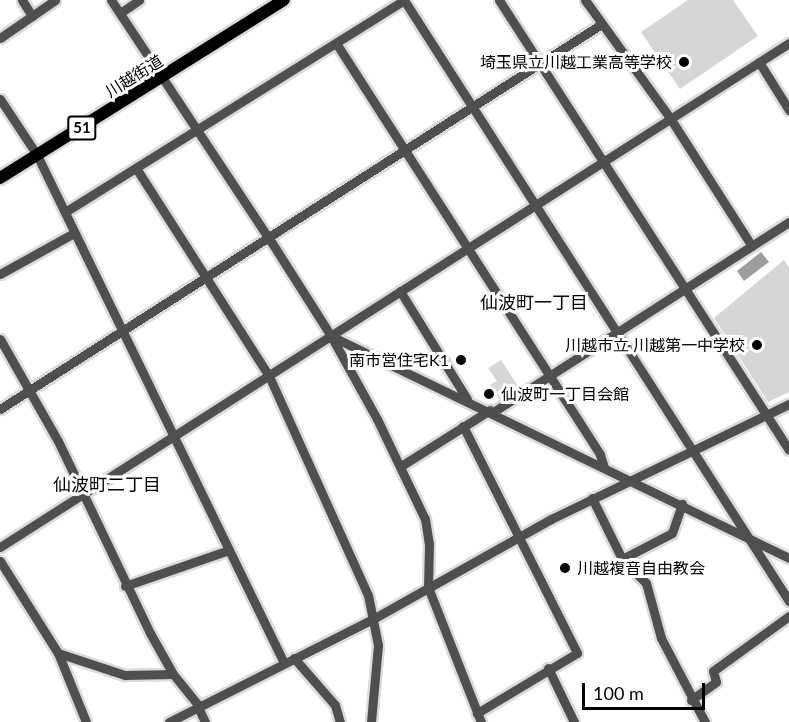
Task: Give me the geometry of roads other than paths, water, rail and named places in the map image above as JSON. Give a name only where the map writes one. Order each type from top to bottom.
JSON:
[{"type":"main road","name":"川越街道","points":[[0,178],[284,0]]},
{"type":"street","points":[[22,0],[32,16]]},
{"type":"street","points":[[0,38],[55,0]]},
{"type":"street","points":[[111,0],[198,129],[331,336],[401,466],[425,519],[429,544],[428,587],[477,719],[548,668],[577,654],[463,426]]},
{"type":"street","points":[[120,13],[139,0]]},
{"type":"street","points":[[65,212],[404,0],[789,600]]},
{"type":"street","points":[[499,0],[789,450]]},
{"type":"street","points":[[585,0],[600,25],[670,118],[752,246]]},
{"type":"street","points":[[0,409],[600,25]]},
{"type":"street","points":[[336,43],[550,375],[604,466]]},
{"type":"street","points":[[0,547],[789,43]]},
{"type":"street","points":[[759,63],[789,110]]},
{"type":"street","points":[[0,99],[38,155],[284,663]]},
{"type":"street","points":[[136,168],[269,376],[368,595],[371,620],[378,645],[371,722]]},
{"type":"street","points":[[401,466],[463,426],[550,375],[789,222]]},
{"type":"street","points":[[0,274],[74,233]]},
{"type":"street","points":[[400,291],[467,393],[467,399]]},
{"type":"street","points":[[331,336],[467,399],[789,558]]},
{"type":"street","points":[[2,345],[30,390],[84,494],[124,586],[173,674],[198,706],[205,722]]},
{"type":"street","points":[[169,722],[371,620],[518,536],[592,498],[789,404]]},
{"type":"street","points":[[592,498],[622,559],[646,583],[661,638],[700,721]]},
{"type":"street","points":[[622,559],[672,533],[682,504]]},
{"type":"street","points":[[124,586],[229,550]]},
{"type":"street","points":[[0,561],[58,653],[86,722]]},
{"type":"street","points":[[691,700],[716,682],[713,671],[789,616]]},
{"type":"street","points":[[58,653],[125,675],[173,674]]},
{"type":"street","points":[[294,658],[335,705],[340,722]]},
{"type":"street","points":[[548,668],[574,722]]},
{"type":"place","name":"埼玉県立川越工業高等学校","points":[[684,62]]},
{"type":"place","name":"川越市立 川越第一中学校","points":[[757,345]]},
{"type":"place","name":"南市営住宅K1","points":[[461,360]]},
{"type":"place","name":"仙波町一丁目会館","points":[[489,394]]},
{"type":"place","name":"川越複音自由教会","points":[[565,568]]},
{"type":"district","name":"仙波町一丁目","points":[[534,302]]},
{"type":"district","name":"仙波町二丁目","points":[[107,484]]}]
